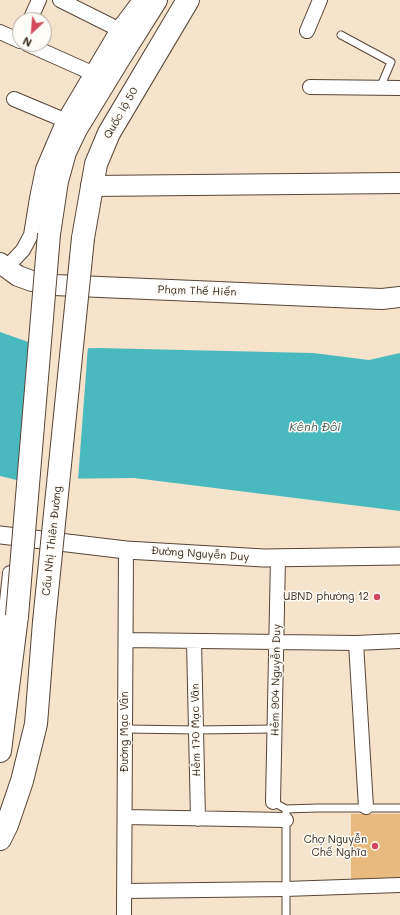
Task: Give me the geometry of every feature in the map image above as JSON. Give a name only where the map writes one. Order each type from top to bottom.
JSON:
[{"type":"main road","points":[[0,750],[18,616],[49,234],[57,181],[65,152],[76,128],[156,0]]},
{"type":"main road","name":"Quốc lộ 50","points":[[82,238],[96,164],[108,133],[188,0]]},
{"type":"main road","points":[[91,186],[400,183]]},
{"type":"main road","name":"Cầu Nhị Thiên Đường","points":[[0,839],[7,825],[22,781],[36,724],[45,606],[82,238]]},
{"type":"main road","name":"Phạm Thế Hiển","points":[[3,266],[25,279],[54,285],[382,299],[400,297]]},
{"type":"street","points":[[34,12],[39,0]]},
{"type":"street","points":[[60,0],[118,28]]},
{"type":"street","points":[[3,266],[23,250],[32,235],[43,169],[64,120],[118,28],[140,0]]},
{"type":"street","points":[[307,31],[320,0]]},
{"type":"street","points":[[0,32],[12,37]]},
{"type":"street","points":[[45,52],[92,73]]},
{"type":"street","points":[[310,87],[400,88]]},
{"type":"street","points":[[14,99],[64,120]]},
{"type":"street","points":[[0,669],[7,536]]},
{"type":"street","name":"Đường Nguyễn Duy","points":[[7,536],[126,550],[278,558],[400,556]]},
{"type":"street","name":"Đường Mạc Vân","points":[[124,915],[126,550]]},
{"type":"street","name":"Hẻm 904 Nguyễn Duy","points":[[273,802],[278,558]]},
{"type":"street","points":[[126,640],[194,642],[400,641]]},
{"type":"street","name":"Hẻm 170 Mạc Vân","points":[[194,642],[198,819]]},
{"type":"street","points":[[356,642],[366,808]]},
{"type":"street","points":[[125,817],[198,819],[286,815]]},
{"type":"street","points":[[124,891],[285,889],[400,885]]},
{"type":"lane","points":[[341,35],[391,62],[380,88]]},
{"type":"lane","points":[[125,728],[196,730],[275,729]]},
{"type":"lane","points":[[273,802],[286,815],[286,915]]},
{"type":"lane","points":[[286,815],[366,808],[400,808]]},
{"type":"water","name":"Kênh Đôi","points":[[0,332],[48,349],[98,348],[313,353],[369,360],[400,353],[400,511],[134,478],[44,479],[21,481],[0,476]]},
{"type":"pier","points":[[29,340],[48,347],[88,346],[78,480],[18,482]]},
{"type":"building","name":"Chợ Nguyễn Chế Nghĩa","points":[[351,814],[400,814],[400,879],[351,879]]},
{"type":"place","name":"UBND phường 12","points":[[377,597]]},
{"type":"place","name":"Chợ Nguyễn Chế Nghĩa","points":[[375,846]]}]
